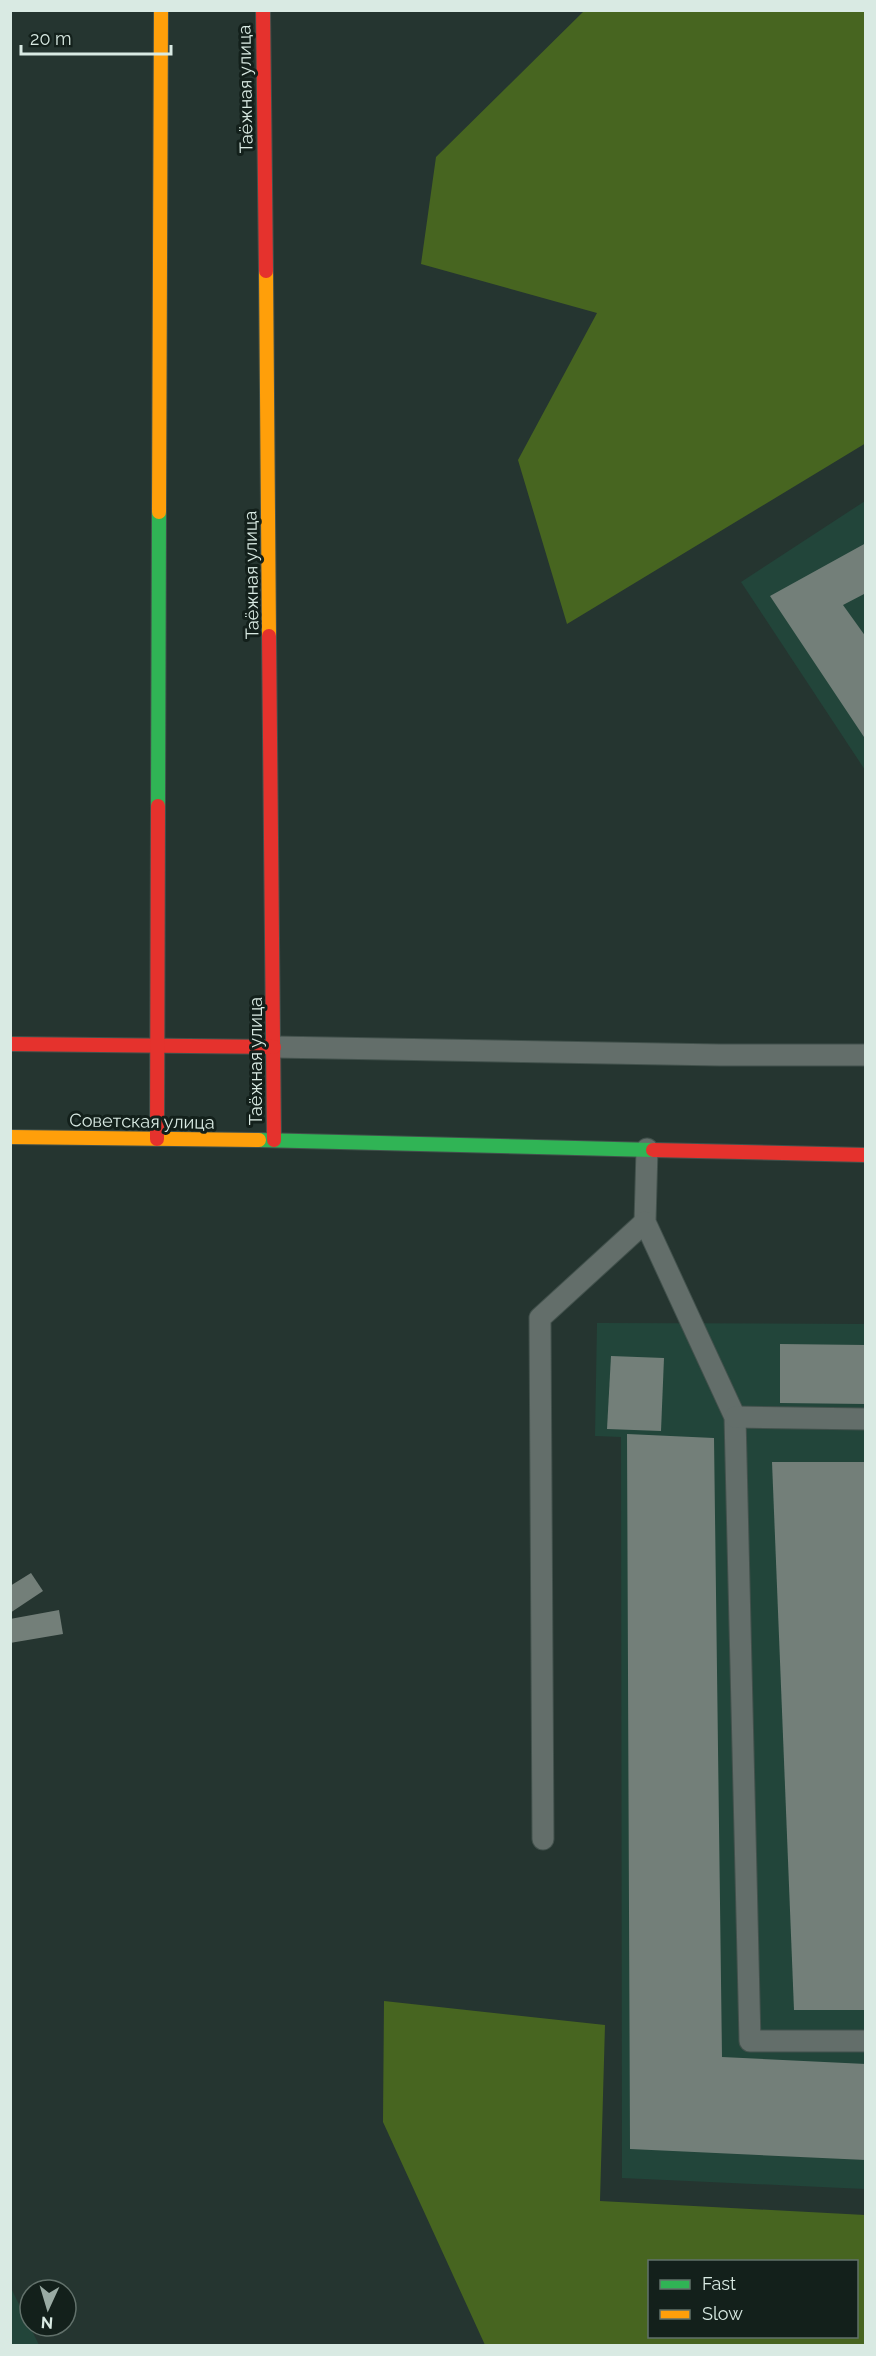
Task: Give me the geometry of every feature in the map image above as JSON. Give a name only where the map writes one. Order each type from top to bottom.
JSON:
[{"type":"street","points":[[157,1139],[161,10]]},
{"type":"street","name":"Таёжная улица","points":[[262,10],[274,1140]]},
{"type":"street","points":[[10,1044],[274,1047]]},
{"type":"street","name":"Советская улица","points":[[10,1137],[274,1140],[866,1155]]},
{"type":"lane","points":[[274,1047],[709,1055],[866,1055]]},
{"type":"lane","points":[[646,1149],[645,1222],[735,1417],[750,2041],[866,2041]]},
{"type":"lane","points":[[543,1839],[540,1318],[645,1222]]},
{"type":"lane","points":[[735,1417],[866,1419]]},
{"type":"shaded area","points":[[865,501],[865,770],[741,582]]},
{"type":"shaded area","points":[[597,1323],[865,1324],[865,2189],[622,2178],[621,1437],[595,1436]]},
{"type":"shaded area","points":[[11,2288],[18,2302],[18,2338],[36,2338],[39,2345],[11,2345]]},
{"type":"green space","points":[[585,10],[865,11],[866,443],[567,624],[518,460],[597,313],[421,264],[436,157]]},
{"type":"green space","points":[[384,2001],[605,2025],[600,2201],[865,2215],[865,2345],[485,2345],[383,2122]]},
{"type":"building","points":[[866,543],[866,593],[843,605],[866,637],[866,740],[770,596]]},
{"type":"building","points":[[780,1344],[866,1345],[866,1404],[780,1403]]},
{"type":"building","points":[[611,1356],[664,1358],[661,1431],[607,1429]]},
{"type":"building","points":[[627,1434],[714,1438],[722,2057],[866,2064],[866,2160],[630,2149]]},
{"type":"building","points":[[772,1462],[866,1462],[866,2010],[794,2010]]},
{"type":"building","points":[[31,1573],[43,1591],[10,1613],[10,1586]]},
{"type":"building","points":[[59,1610],[63,1634],[10,1643],[10,1619]]},
{"type":"traffic: fast","points":[[158,806],[159,512]]},
{"type":"traffic: fast","points":[[259,1140],[653,1150]]},
{"type":"traffic: slow","points":[[159,512],[161,10]]},
{"type":"traffic: slow","points":[[266,271],[269,636]]},
{"type":"traffic: slow","points":[[10,1137],[259,1140]]},
{"type":"traffic: jam","points":[[263,10],[266,271]]},
{"type":"traffic: jam","points":[[269,636],[274,1140]]},
{"type":"traffic: jam","points":[[157,1139],[158,806]]},
{"type":"traffic: jam","points":[[10,1044],[274,1047]]},
{"type":"traffic: jam","points":[[653,1150],[866,1155]]}]
